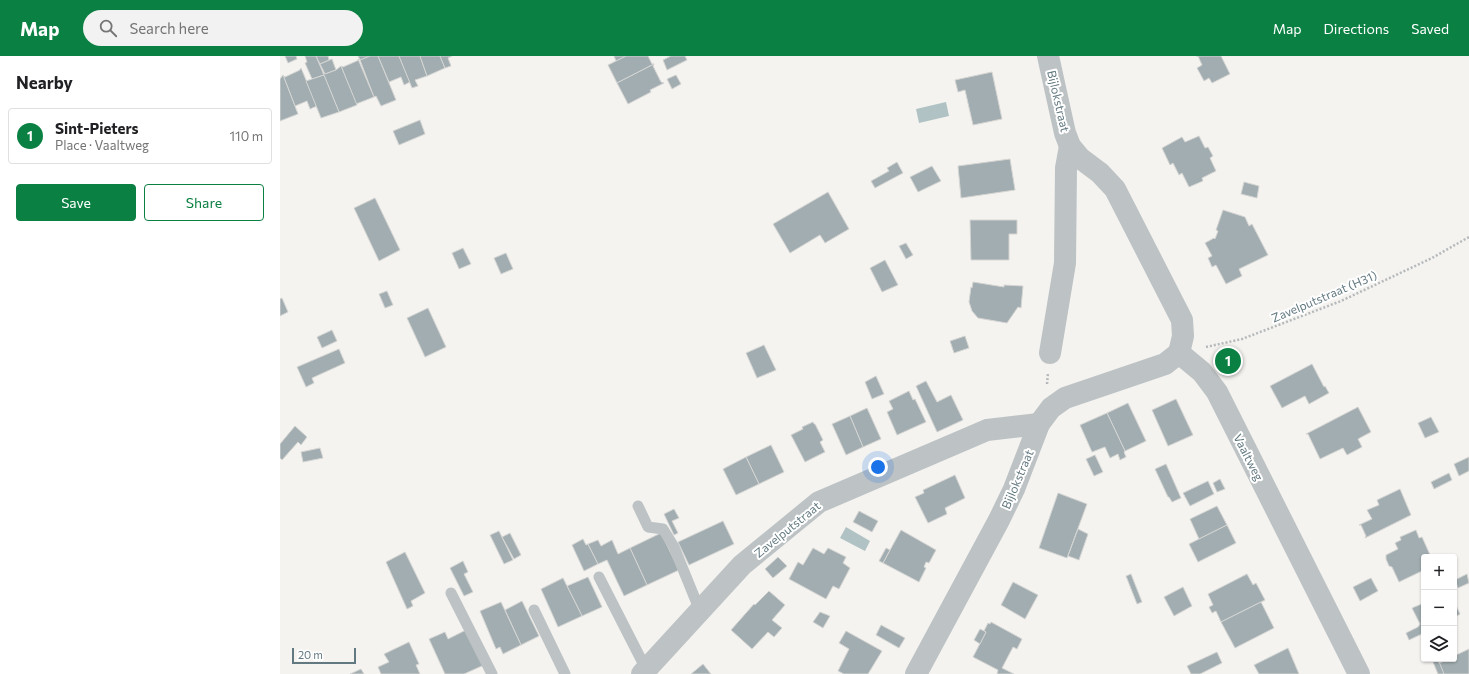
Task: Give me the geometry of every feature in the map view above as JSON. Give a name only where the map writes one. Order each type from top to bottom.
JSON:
[{"type":"street","name":"Bijlokstraat","points":[[916,674],[999,520],[1014,489],[1039,424],[1051,408],[1065,398],[1165,364],[1179,353],[1183,336],[1182,320],[1115,189],[1100,174],[1080,158],[1070,146],[1065,133],[1048,56]]},
{"type":"street","name":"Bijlokstraat","points":[[1050,353],[1065,263],[1066,168],[1070,146]]},
{"type":"street","name":"Vaaltweg","points":[[1179,353],[1202,372],[1217,392],[1359,674]]},
{"type":"street","name":"Zavelputstraat","points":[[644,672],[742,565],[819,502],[987,430],[1039,424]]},
{"type":"lane","points":[[638,506],[648,527],[663,529],[674,546],[700,611]]},
{"type":"lane","points":[[599,577],[644,672]]},
{"type":"lane","points":[[451,593],[492,674]]},
{"type":"lane","points":[[534,610],[565,674]]},
{"type":"path","name":"Zavelputstraat (H31)","points":[[1179,353],[1242,339],[1341,301],[1432,258],[1469,237]]},
{"type":"shaded area","points":[[946,102],[949,116],[919,123],[916,109]]},
{"type":"shaded area","points":[[846,527],[870,541],[865,551],[840,538]]},
{"type":"building","points":[[285,56],[296,56],[297,59],[288,63]]},
{"type":"building","points":[[305,56],[316,56],[324,75],[312,79],[305,63],[307,62]]},
{"type":"building","points":[[316,56],[328,56],[329,60],[320,64]]},
{"type":"building","points":[[358,56],[370,56],[360,60]]},
{"type":"building","points":[[370,56],[378,56],[396,100],[381,106],[376,96],[374,97],[360,60]]},
{"type":"building","points":[[378,56],[399,56],[410,82],[404,85],[401,77],[389,82]]},
{"type":"building","points":[[399,56],[420,56],[427,76],[415,80],[418,86],[412,88]]},
{"type":"building","points":[[420,56],[440,56],[445,68],[427,76]]},
{"type":"building","points":[[440,56],[452,56],[448,58],[451,66],[445,68]]},
{"type":"building","points":[[614,56],[626,56],[616,61]]},
{"type":"building","points":[[626,56],[648,56],[652,64],[654,64],[617,83],[608,65]]},
{"type":"building","points":[[671,56],[685,56],[687,60],[667,70],[663,60]]},
{"type":"building","points":[[1198,56],[1221,56],[1230,74],[1212,83],[1209,78],[1204,81],[1197,68],[1202,65]]},
{"type":"building","points":[[332,59],[336,70],[325,74],[320,64]]},
{"type":"building","points":[[359,60],[374,97],[356,104],[341,66],[343,67]]},
{"type":"building","points":[[654,64],[653,66],[661,82],[664,83],[650,90],[651,92],[628,104],[617,83]]},
{"type":"building","points":[[341,66],[357,105],[339,112],[323,73],[325,74],[336,70]]},
{"type":"building","points":[[301,68],[317,106],[310,109],[307,101],[295,106],[283,75],[285,77],[300,70]]},
{"type":"building","points":[[992,72],[1002,119],[973,125],[965,90],[958,92],[955,80]]},
{"type":"building","points":[[283,75],[298,114],[280,121],[280,79]]},
{"type":"building","points":[[324,75],[339,112],[321,118],[306,81]]},
{"type":"building","points":[[676,75],[681,84],[672,89],[667,79]]},
{"type":"building","points":[[420,120],[425,134],[399,145],[393,131]]},
{"type":"building","points":[[1199,136],[1205,148],[1208,147],[1213,156],[1210,158],[1216,171],[1202,178],[1203,181],[1189,187],[1182,173],[1179,175],[1173,163],[1170,165],[1162,148],[1182,137],[1185,142]]},
{"type":"building","points":[[1010,159],[1015,190],[961,198],[958,166]]},
{"type":"building","points":[[897,162],[903,173],[875,188],[871,181],[889,171],[887,168]]},
{"type":"building","points":[[932,166],[941,181],[918,192],[910,177]]},
{"type":"building","points":[[1244,182],[1259,186],[1257,198],[1241,194]]},
{"type":"building","points":[[828,192],[849,229],[825,243],[820,235],[790,253],[773,224]]},
{"type":"building","points":[[375,198],[400,250],[379,261],[354,208]]},
{"type":"building","points":[[1223,210],[1245,217],[1249,226],[1252,224],[1268,255],[1239,269],[1242,276],[1226,284],[1216,265],[1212,267],[1208,258],[1212,256],[1205,243],[1214,238],[1215,239],[1218,231],[1216,230]]},
{"type":"building","points":[[970,220],[1017,220],[1017,234],[1009,234],[1009,260],[971,260]]},
{"type":"building","points":[[906,243],[913,255],[906,259],[899,246]]},
{"type":"building","points":[[463,248],[471,264],[459,269],[452,253]]},
{"type":"building","points":[[506,253],[513,269],[501,274],[494,258]]},
{"type":"building","points":[[885,260],[898,285],[882,292],[870,268]]},
{"type":"building","points":[[973,282],[1004,287],[1004,285],[1023,286],[1021,308],[1018,307],[1007,323],[978,318],[972,311],[969,302]]},
{"type":"building","points":[[387,291],[393,305],[385,308],[379,294]]},
{"type":"building","points":[[282,298],[288,312],[280,316],[280,299]]},
{"type":"building","points":[[428,308],[446,347],[425,357],[407,318]]},
{"type":"building","points":[[332,330],[337,341],[322,348],[317,337]]},
{"type":"building","points":[[965,336],[969,348],[954,353],[950,341]]},
{"type":"building","points":[[764,345],[776,370],[757,378],[746,353]]},
{"type":"building","points":[[339,349],[345,363],[312,378],[314,383],[306,387],[297,367]]},
{"type":"building","points":[[1312,364],[1324,387],[1325,386],[1329,393],[1309,404],[1305,396],[1282,408],[1270,386]]},
{"type":"building","points":[[876,376],[884,394],[872,399],[865,382]]},
{"type":"building","points":[[926,381],[937,402],[951,395],[963,420],[937,432],[916,386]]},
{"type":"building","points":[[909,391],[913,400],[915,399],[926,422],[897,435],[887,412],[893,409],[889,401]]},
{"type":"building","points":[[1176,399],[1193,435],[1168,446],[1152,410]]},
{"type":"building","points":[[1128,403],[1146,441],[1125,451],[1107,413]]},
{"type":"building","points":[[1358,407],[1371,432],[1358,439],[1362,447],[1347,455],[1343,448],[1320,459],[1308,434],[1306,434]]},
{"type":"building","points":[[867,408],[881,439],[863,447],[850,416]]},
{"type":"building","points":[[1107,413],[1125,451],[1126,457],[1120,460],[1118,454],[1110,458],[1105,447],[1092,452],[1080,425]]},
{"type":"building","points":[[850,416],[863,447],[846,455],[832,424]]},
{"type":"building","points":[[1431,417],[1439,432],[1425,438],[1418,423]]},
{"type":"building","points":[[813,422],[823,440],[820,442],[825,452],[805,462],[791,435],[803,429],[802,427]]},
{"type":"building","points":[[295,426],[307,437],[301,445],[298,442],[282,460],[280,458],[280,444]]},
{"type":"building","points":[[771,445],[784,472],[759,484],[746,457]]},
{"type":"building","points":[[320,448],[323,458],[303,462],[301,452]]},
{"type":"building","points":[[1095,455],[1103,472],[1094,476],[1086,459]]},
{"type":"building","points":[[746,457],[759,484],[736,495],[723,469]]},
{"type":"building","points":[[1469,457],[1469,471],[1459,476],[1454,464]]},
{"type":"building","points":[[1166,464],[1181,498],[1172,502],[1168,497],[1155,469]]},
{"type":"building","points":[[1449,473],[1452,480],[1434,489],[1431,482]]},
{"type":"building","points":[[955,475],[965,498],[945,508],[947,514],[928,523],[915,497],[924,493],[923,490]]},
{"type":"building","points":[[1220,479],[1225,489],[1217,492],[1213,483]]},
{"type":"building","points":[[1208,481],[1214,494],[1190,506],[1183,493]]},
{"type":"building","points":[[1400,489],[1411,515],[1365,538],[1366,536],[1361,525],[1359,525],[1372,519],[1367,510],[1379,505],[1377,500]]},
{"type":"building","points":[[1058,493],[1087,504],[1067,558],[1039,548]]},
{"type":"building","points":[[1217,506],[1227,525],[1199,539],[1190,519]]},
{"type":"building","points":[[674,509],[679,518],[672,521],[678,533],[674,535],[664,514]]},
{"type":"building","points":[[859,511],[878,521],[872,532],[853,522]]},
{"type":"building","points":[[723,521],[734,544],[689,565],[678,542]]},
{"type":"building","points":[[1227,525],[1236,543],[1198,562],[1189,544]]},
{"type":"building","points":[[1078,529],[1088,534],[1079,560],[1068,556]]},
{"type":"building","points":[[901,530],[936,550],[929,563],[926,562],[924,567],[926,568],[919,582],[883,563]]},
{"type":"building","points":[[1416,530],[1419,538],[1422,537],[1430,554],[1421,554],[1421,571],[1399,582],[1392,567],[1389,566],[1386,555],[1398,549],[1395,543],[1401,540],[1400,537]]},
{"type":"building","points":[[499,531],[513,560],[504,564],[490,535]]},
{"type":"building","points":[[510,533],[521,555],[514,559],[502,537]]},
{"type":"building","points":[[661,533],[679,570],[647,585],[630,548]]},
{"type":"building","points":[[583,539],[586,545],[588,544],[598,564],[584,571],[572,545]]},
{"type":"building","points":[[598,540],[601,546],[612,540],[618,554],[630,548],[647,585],[624,596],[607,560],[598,564],[588,544]]},
{"type":"building","points":[[813,548],[824,554],[828,548],[846,557],[843,563],[850,568],[839,589],[833,586],[826,599],[789,579],[798,562],[803,565]]},
{"type":"building","points":[[886,548],[890,550],[883,563],[879,561]]},
{"type":"building","points":[[405,552],[425,593],[411,601],[413,606],[407,609],[386,562]]},
{"type":"building","points":[[778,557],[787,566],[773,578],[765,569]]},
{"type":"building","points":[[463,561],[468,572],[464,574],[473,592],[464,596],[450,568]]},
{"type":"building","points":[[1131,574],[1142,602],[1137,604],[1126,576]]},
{"type":"building","points":[[1247,574],[1253,585],[1256,583],[1265,600],[1221,622],[1216,611],[1212,613],[1209,607],[1213,605],[1208,594]]},
{"type":"building","points":[[1467,574],[1469,583],[1458,588],[1457,579]]},
{"type":"building","points":[[588,577],[602,607],[582,616],[567,586]]},
{"type":"building","points":[[563,578],[582,616],[558,627],[541,589]]},
{"type":"building","points":[[1371,578],[1378,591],[1360,601],[1353,587]]},
{"type":"building","points":[[1013,582],[1038,595],[1025,619],[1001,605]]},
{"type":"building","points":[[1183,587],[1192,606],[1174,616],[1164,597]]},
{"type":"building","points":[[769,591],[785,605],[772,620],[782,628],[774,637],[768,632],[752,649],[731,630],[754,604],[755,605]]},
{"type":"building","points":[[522,601],[539,636],[521,645],[505,610]]},
{"type":"building","points":[[501,602],[521,645],[503,654],[500,647],[496,649],[480,611]]},
{"type":"building","points":[[1261,602],[1274,628],[1235,648],[1221,622]]},
{"type":"building","points":[[1421,604],[1421,634],[1409,640],[1406,633],[1418,627],[1420,624],[1412,608]]},
{"type":"building","points":[[1457,608],[1460,614],[1457,616]]},
{"type":"building","points":[[820,612],[830,616],[823,628],[813,622]]},
{"type":"building","points":[[991,622],[1022,639],[1017,649],[1013,647],[1002,668],[1014,674],[997,674],[998,670],[973,657],[986,632],[984,631],[988,623],[990,624]]},
{"type":"building","points":[[881,625],[905,638],[899,648],[876,635]]},
{"type":"building","points":[[980,629],[986,632],[980,644],[974,640]]},
{"type":"building","points":[[466,630],[484,665],[464,674],[445,674],[429,639],[445,632],[448,639]]},
{"type":"building","points":[[846,631],[882,651],[868,674],[844,674],[838,671],[849,649],[839,643]]},
{"type":"building","points":[[409,642],[419,664],[416,665],[420,674],[381,674],[378,667],[389,662],[384,654]]},
{"type":"building","points":[[1288,648],[1299,674],[1259,674],[1254,665]]},
{"type":"building","points":[[1469,649],[1469,674],[1444,674],[1438,664],[1442,662],[1457,662],[1457,655]]},
{"type":"building","points":[[1217,652],[1222,663],[1200,674],[1191,674],[1187,666]]},
{"type":"building","points":[[1433,662],[1438,662],[1444,674],[1438,674]]},
{"type":"building","points":[[703,664],[711,674],[691,674]]},
{"type":"building","points":[[361,669],[364,674],[350,674]]},
{"type":"place","name":"Sint-Pieters","points":[[1228,361]]}]
